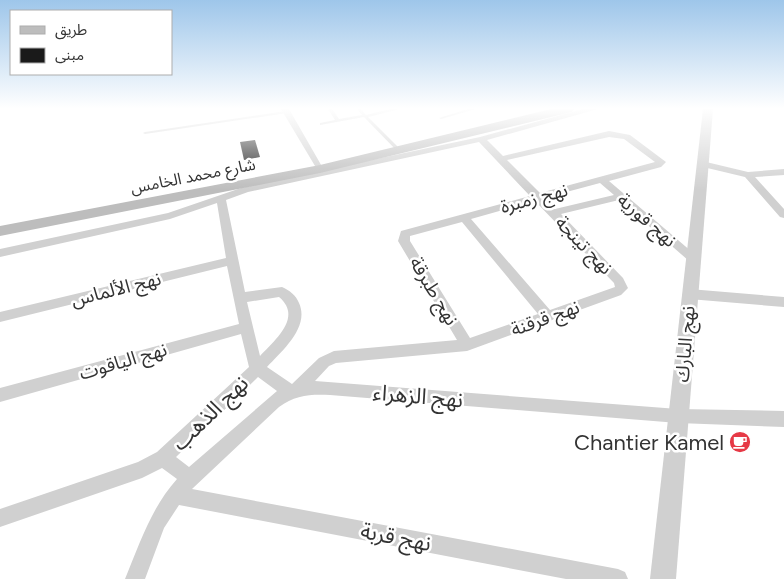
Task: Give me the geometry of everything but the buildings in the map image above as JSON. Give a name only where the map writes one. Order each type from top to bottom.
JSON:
[{"type":"main road","name":"شارع محمد الخامس","points":[[0,231],[320,169],[460,136]]},
{"type":"street","points":[[300,136],[320,169]]},
{"type":"street","points":[[0,253],[170,216],[249,189],[492,136]]},
{"type":"street","name":"نهج زمبرة","points":[[502,159],[600,136]]},
{"type":"street","name":"نهج زمبرة","points":[[404,236],[407,233],[537,196],[661,163],[660,160],[627,137],[621,136]]},
{"type":"street","name":"نهج البارك","points":[[663,579],[705,136]]},
{"type":"street","name":"نهج تينجة","points":[[481,139],[619,281],[622,288]]},
{"type":"street","points":[[702,164],[748,175],[784,172]]},
{"type":"street","points":[[748,175],[784,215]]},
{"type":"street","name":"نهج قورية","points":[[602,180],[693,258]]},
{"type":"street","points":[[553,213],[620,197]]},
{"type":"street","name":"نهج الذهب","points":[[0,518],[130,474],[163,458],[257,368],[254,363],[232,262],[221,198]]},
{"type":"street","points":[[464,217],[548,317]]},
{"type":"street","name":"نهج طبرقة","points":[[404,236],[404,241],[467,345]]},
{"type":"street","name":"نهج الألماس","points":[[0,318],[232,262]]},
{"type":"street","name":"نهج قرقنة","points":[[293,390],[324,362],[339,356],[467,345],[617,292],[622,288]]},
{"type":"street","points":[[135,579],[157,523],[175,494],[190,478],[274,402],[293,390],[257,368],[294,324],[298,311],[292,300],[282,292],[241,298]]},
{"type":"street","points":[[689,294],[784,302]]},
{"type":"street","name":"نهج الياقوت","points":[[0,396],[246,327]]},
{"type":"street","name":"نهج الزهراء","points":[[293,390],[330,388],[678,416],[784,419]]},
{"type":"street","points":[[163,458],[190,478]]},
{"type":"street","name":"نهج قربة","points":[[175,494],[618,579]]},
{"type":"lane","points":[[385,136],[400,151]]},
{"type":"place","name":"Chantier Kamel","points":[[740,442]]}]
